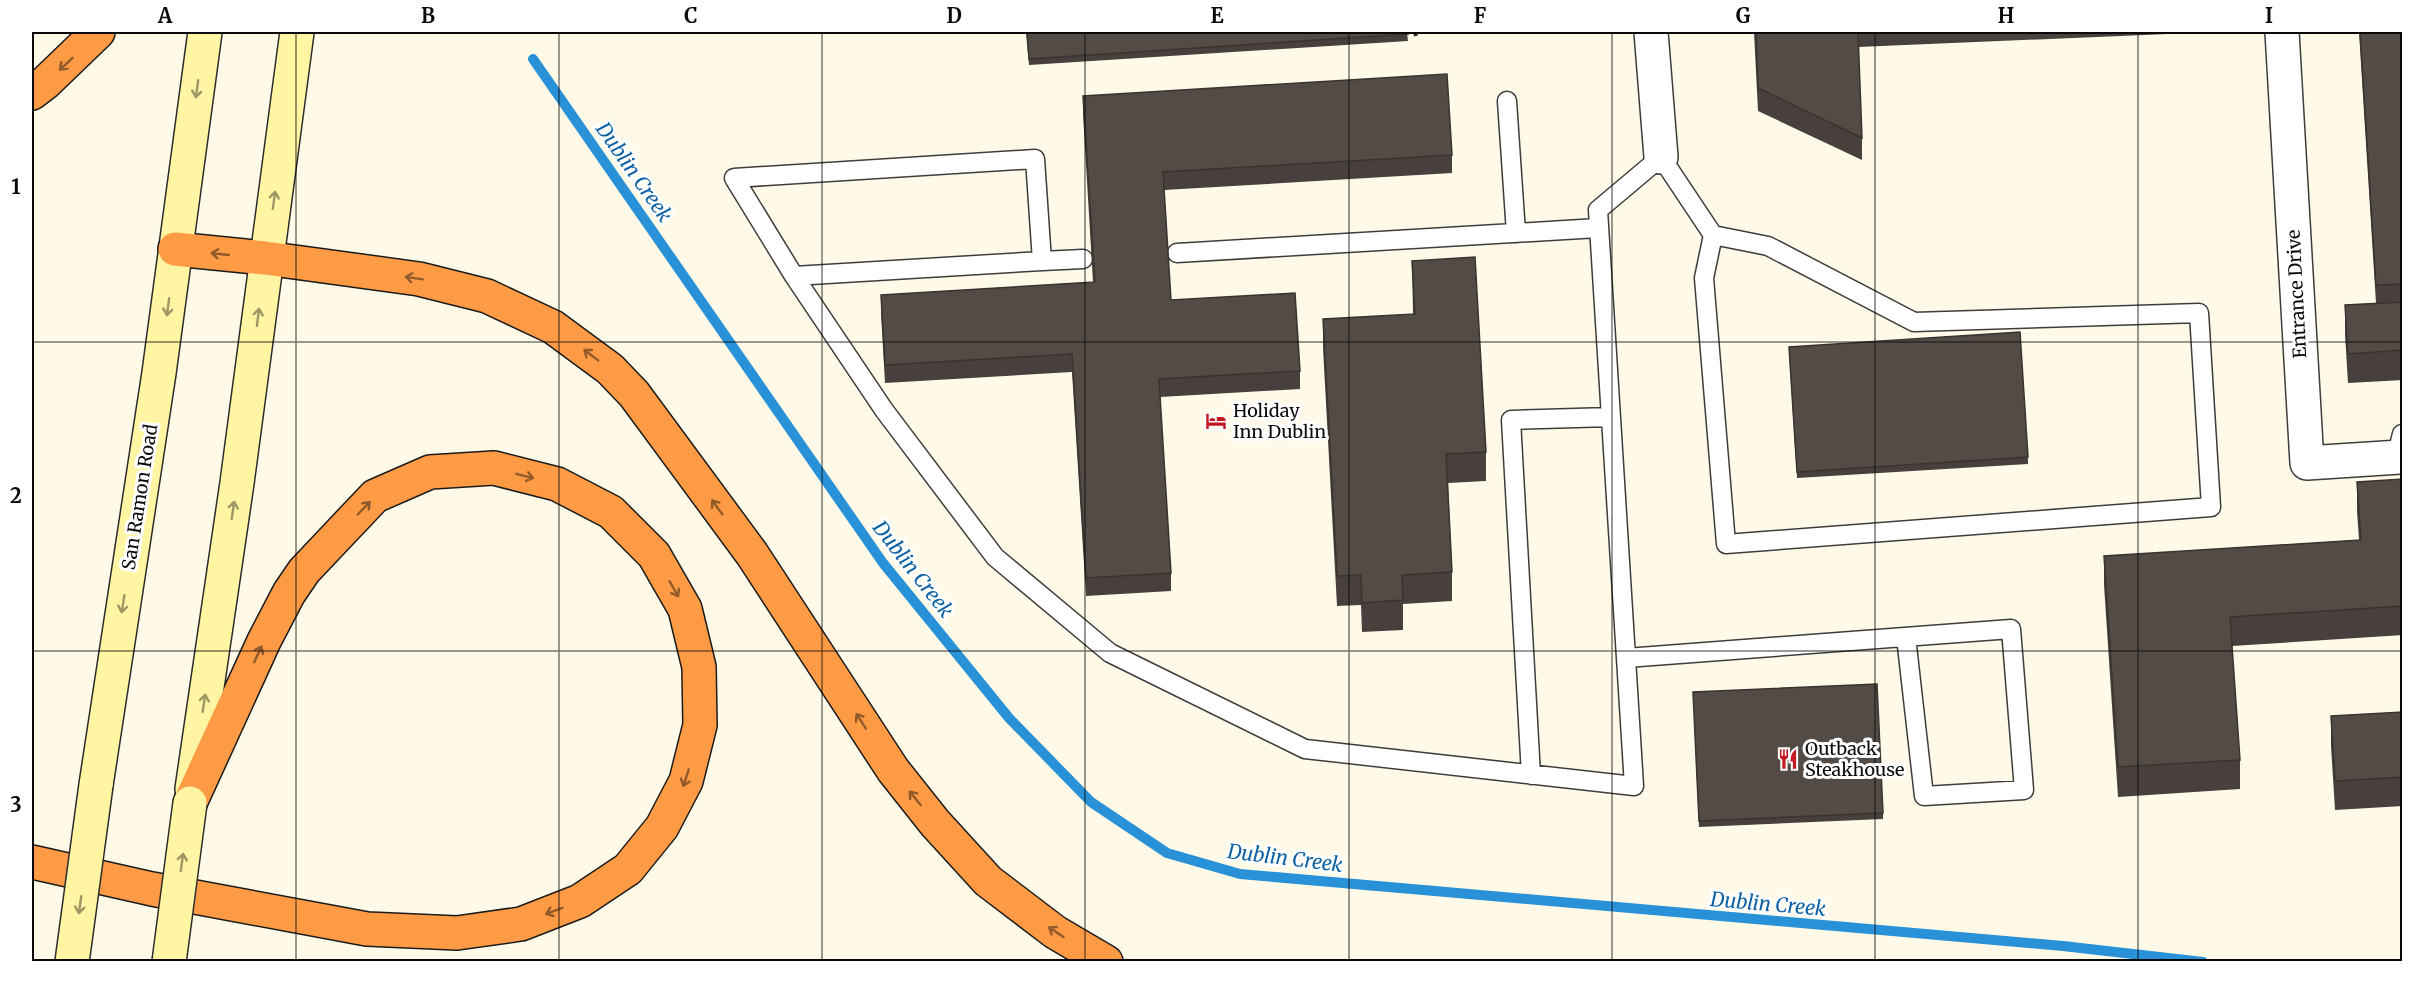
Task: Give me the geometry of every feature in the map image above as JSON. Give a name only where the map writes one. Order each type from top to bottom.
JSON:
[{"type":"highway","points":[[32,93],[99,32]]},
{"type":"highway","points":[[176,249],[266,258],[418,279],[487,296],[553,327],[610,369],[634,394],[752,554],[893,770],[936,823],[988,880],[1055,932],[1106,962]]},
{"type":"highway","points":[[32,862],[152,889],[368,929],[457,933],[521,924],[561,909],[580,901],[628,869],[662,827],[686,781],[700,726],[699,667],[685,609],[654,555],[612,512],[557,484],[494,468],[430,472],[375,496],[304,571],[289,593],[264,641],[190,803]]},
{"type":"main road","name":"San Ramon Road","points":[[72,962],[96,785],[159,373],[205,32]]},
{"type":"main road","points":[[169,962],[237,483],[297,32]]},
{"type":"street","points":[[1651,32],[1661,157]]},
{"type":"street","name":"Entrance Drive","points":[[2282,32],[2307,463],[2402,451]]},
{"type":"lane","points":[[1507,101],[1516,233]]},
{"type":"lane","points":[[1042,261],[1035,159],[734,178],[794,276],[884,410],[995,556],[1110,653],[1305,749],[1634,786],[1598,210],[1661,157],[1713,234],[1768,246],[1914,322],[2199,313],[2211,507],[1726,544],[1704,278],[1713,234]]},
{"type":"lane","points":[[1177,253],[1598,228]]},
{"type":"lane","points":[[794,276],[1083,259]]},
{"type":"lane","points":[[1531,775],[1511,420],[1611,417]]},
{"type":"lane","points":[[1626,658],[2011,629],[2024,790],[1923,796],[1906,637]]},
{"type":"building","points":[[1027,32],[1407,32],[1408,34],[1029,59]]},
{"type":"building","points":[[1756,32],[1858,32],[1862,138],[1758,88]]},
{"type":"building","points":[[2360,32],[2403,32],[2403,284],[2376,285]]},
{"type":"building","points":[[1447,74],[1452,155],[1163,172],[1171,300],[1295,293],[1300,371],[1159,379],[1171,573],[1086,578],[1072,354],[885,365],[881,295],[1095,282],[1083,96]]},
{"type":"building","points":[[1475,257],[1486,452],[1446,454],[1452,572],[1402,575],[1403,600],[1362,603],[1361,575],[1337,576],[1323,319],[1415,314],[1412,261]]},
{"type":"building","points":[[2403,302],[2403,350],[2348,354],[2345,305]]},
{"type":"building","points":[[2020,332],[2028,457],[1797,472],[1789,347]]},
{"type":"building","points":[[2403,479],[2403,606],[2230,617],[2240,760],[2118,767],[2104,556],[2361,540],[2357,482]]},
{"type":"building","name":"Outback Steakhouse","points":[[1877,684],[1883,813],[1699,821],[1693,692]]},
{"type":"building","points":[[2403,712],[2403,777],[2335,781],[2331,716]]},
{"type":"waterway","name":"Dublin Creek","points":[[533,59],[883,563],[1009,718],[1091,802],[1167,853],[1240,874],[2063,946],[2203,962]]},
{"type":"place","name":"Holiday Inn Dublin","points":[[1216,421]]},
{"type":"place","name":"Outback Steakhouse","points":[[1788,759]]}]
